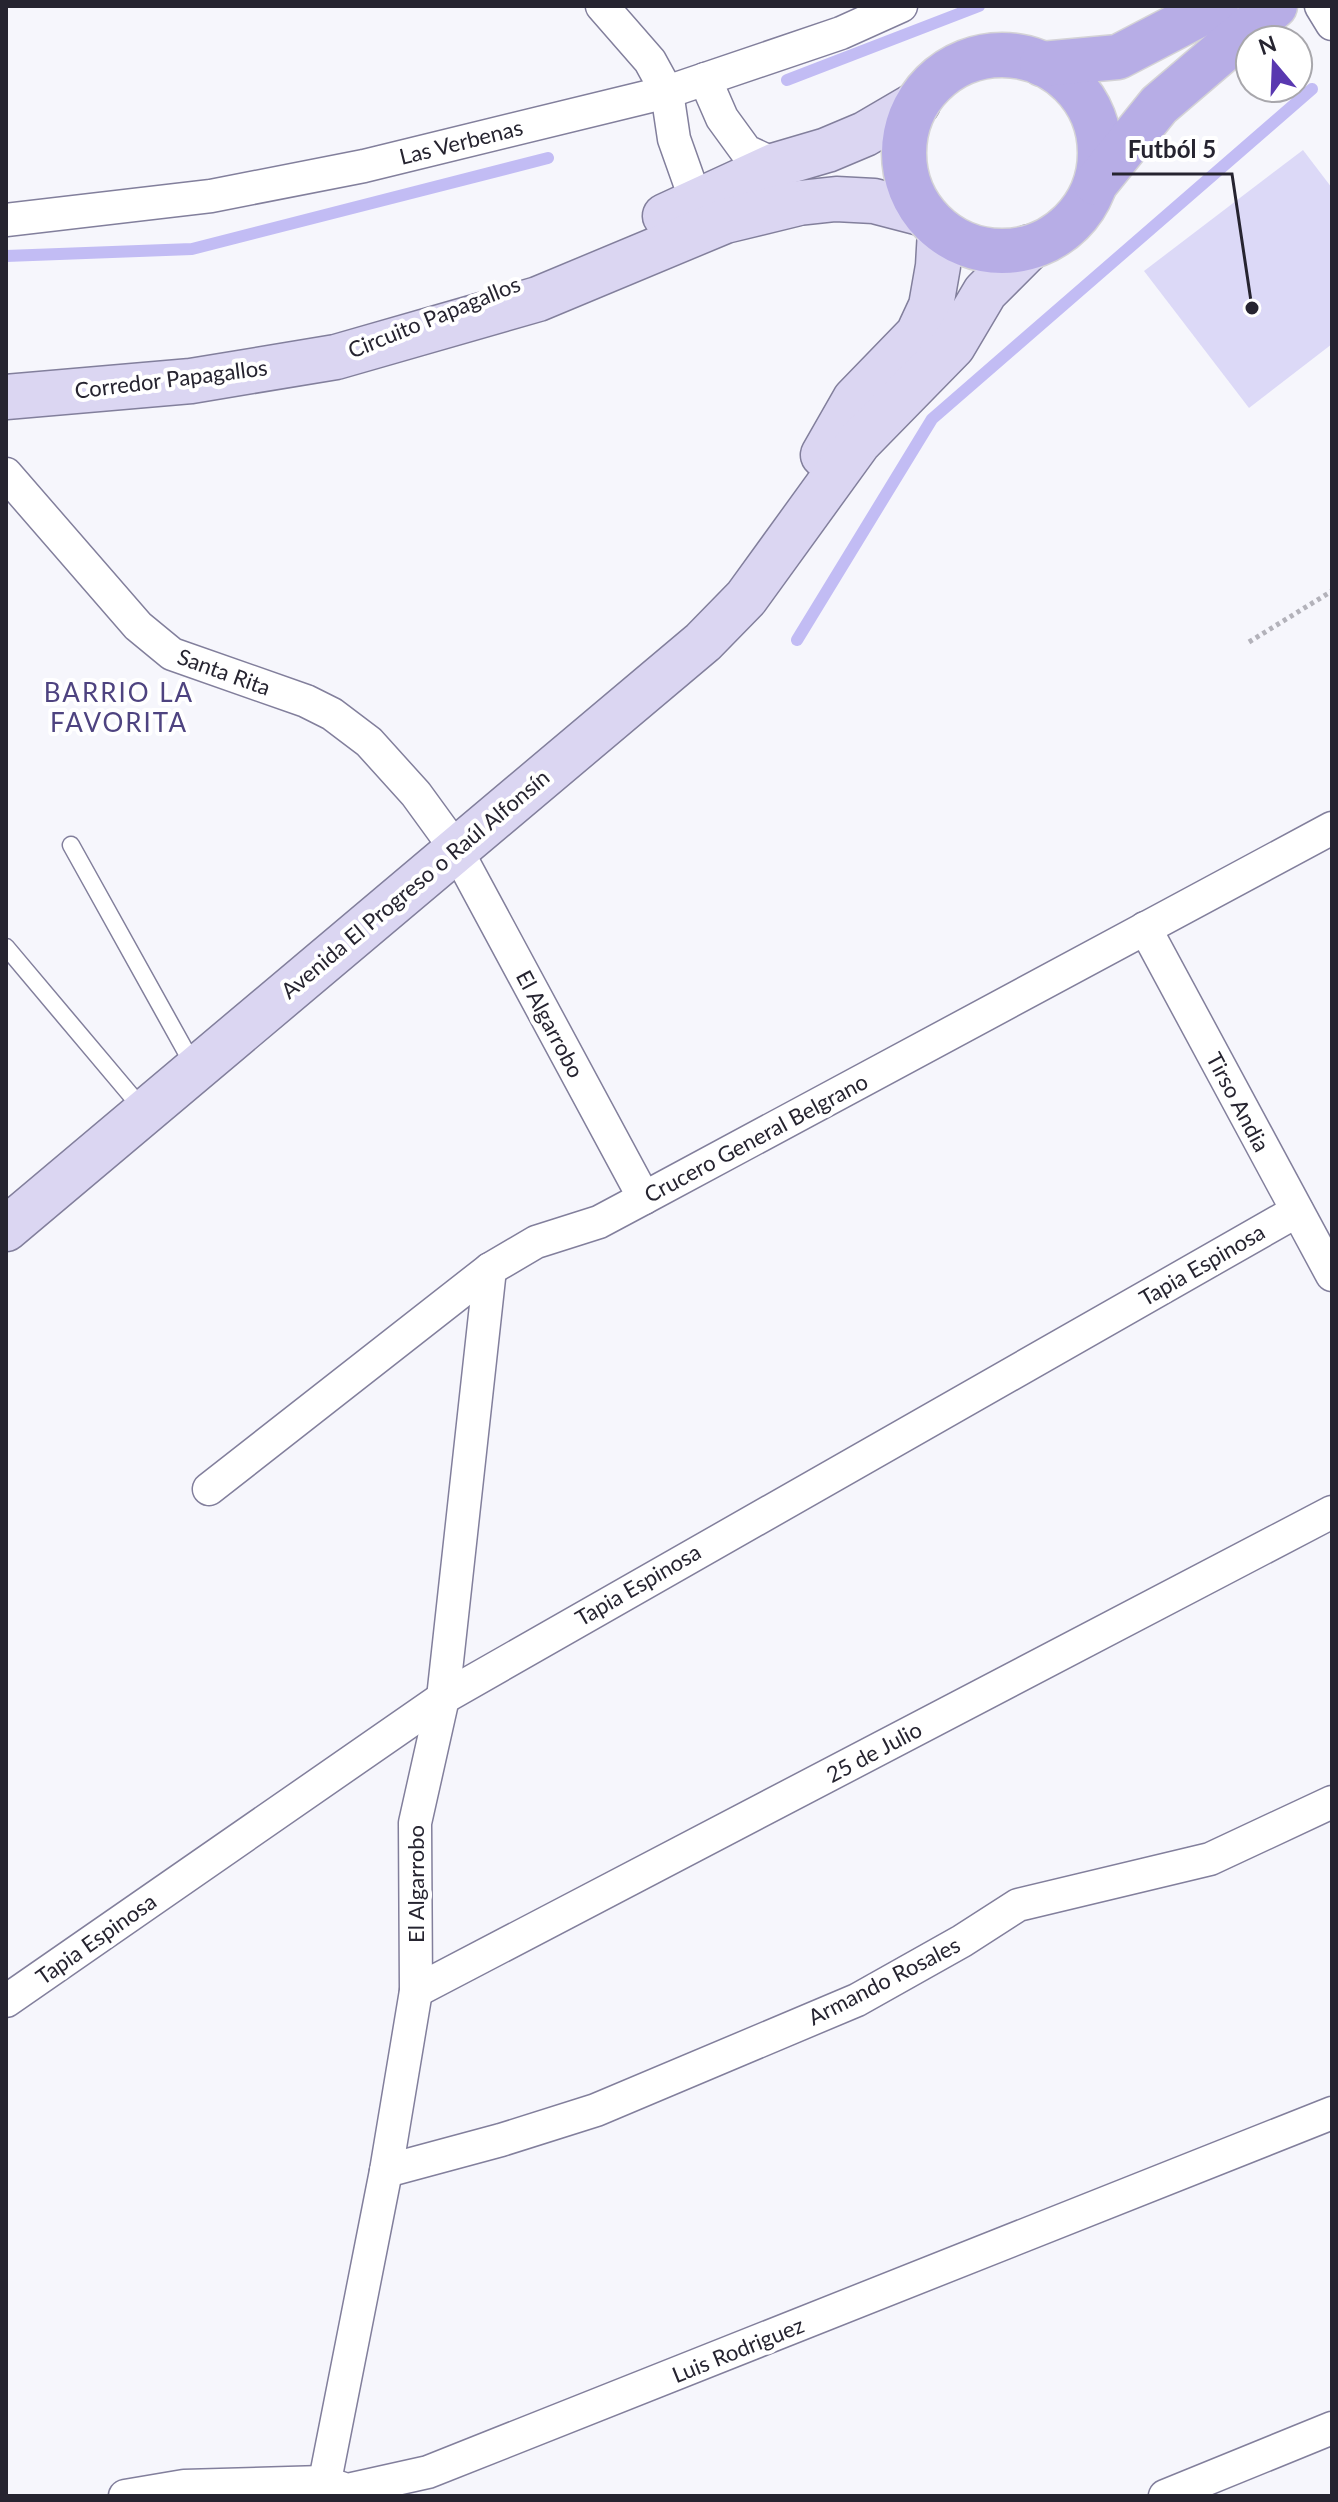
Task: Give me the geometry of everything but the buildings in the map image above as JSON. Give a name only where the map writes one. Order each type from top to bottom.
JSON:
[{"type":"main road","points":[[1042,64],[1118,57],[1216,6]]},
{"type":"main road","points":[[1096,183],[1159,105],[1275,6]]},
{"type":"main road","points":[[986,56],[1015,56],[1042,64],[1063,76],[1080,93],[1092,113],[1099,136],[1101,160],[1096,183],[1086,204],[1071,223],[1052,238],[1007,252],[983,250],[961,243],[932,222],[910,188],[904,159],[906,130],[918,103],[936,81],[960,65],[986,56]]},
{"type":"street","points":[[602,6],[650,61],[667,92],[674,139],[710,211]]},
{"type":"street","name":"Las Verbenas","points":[[6,220],[211,196],[364,166],[667,92],[841,33],[901,6]]},
{"type":"street","points":[[1321,6],[1332,24]]},
{"type":"street","points":[[705,79],[722,118],[746,151],[776,165]]},
{"type":"street","name":"Circuito Papagallos","points":[[336,357],[538,299],[710,211],[776,165],[827,150],[865,134],[918,103]]},
{"type":"street","name":"Circuito Papagallos","points":[[710,211],[836,199],[874,201],[932,222]]},
{"type":"street","points":[[802,518],[818,464],[855,399],[918,334],[931,306],[938,266],[932,222]]},
{"type":"street","name":"Avenida El Progreso o Raúl Alfonsín","points":[[6,1229],[703,642],[746,598],[859,442],[953,346],[985,292],[1030,247]]},
{"type":"street","name":"Corredor Papagallos","points":[[6,397],[191,381],[336,357]]},
{"type":"street","name":"Santa Rita","points":[[6,474],[138,626],[163,647],[172,654],[306,701],[332,714],[369,742],[416,794],[456,849]]},
{"type":"street","name":"Crucero General Belgrano","points":[[209,1489],[490,1269],[536,1242],[599,1222],[1332,828]]},
{"type":"street","name":"El Algarrobo","points":[[456,849],[644,1198]]},
{"type":"street","name":"Tirso Andia","points":[[1145,928],[1332,1275]]},
{"type":"street","name":"Tapia Espinosa","points":[[6,2001],[443,1698],[1297,1211]]},
{"type":"street","name":"El Algarrobo","points":[[323,2489],[386,2171],[416,1991],[415,1823],[443,1698],[490,1269]]},
{"type":"street","name":"25 de Julio","points":[[416,1991],[1332,1512]]},
{"type":"street","name":"Armando Rosales","points":[[386,2171],[596,2110],[857,2000],[962,1941],[1018,1905],[1210,1859],[1332,1802]]},
{"type":"street","name":"Luis Rodriguez","points":[[125,2496],[184,2486],[347,2490],[428,2472],[1332,2113]]},
{"type":"street","points":[[1165,2496],[1332,2428]]},
{"type":"lane","points":[[71,845],[196,1070]]},
{"type":"lane","points":[[6,947],[146,1113]]},
{"type":"path","points":[[1249,642],[1332,591]]},
{"type":"shaded area","points":[[1303,150],[1332,188],[1332,344],[1249,408],[1144,271]]},
{"type":"waterway","points":[[787,80],[979,6]]},
{"type":"waterway","points":[[797,640],[932,419],[1295,104]]},
{"type":"waterway","points":[[6,256],[192,249],[548,158]]},
{"type":"place","name":"Futból 5","points":[[1252,308]]},
{"type":"district","name":"BARRIO LA FAVORITA","points":[[119,708]]}]
